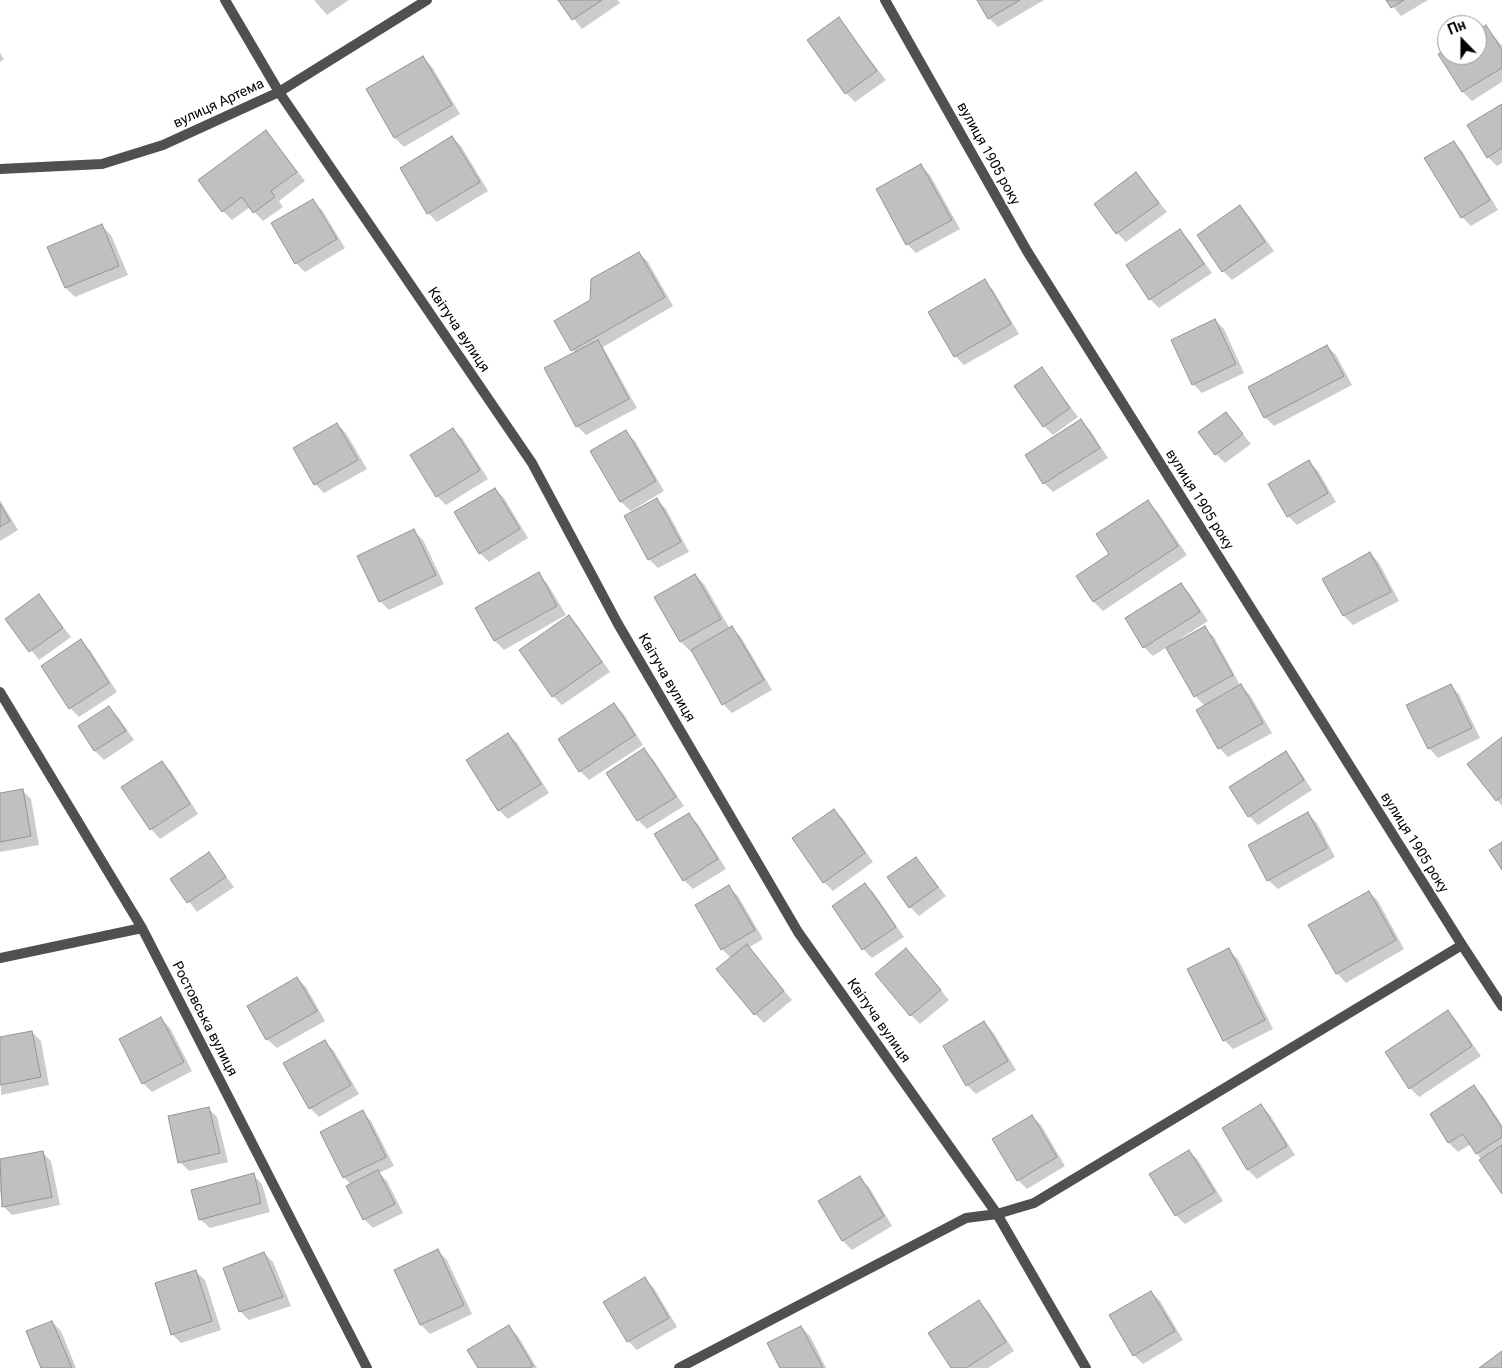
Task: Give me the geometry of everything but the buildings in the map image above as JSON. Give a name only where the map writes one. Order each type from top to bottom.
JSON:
[{"type":"street","name":"Квітуча вулиця","points":[[225,0],[278,92],[532,463],[618,624],[798,932],[997,1214],[1086,1368]]},
{"type":"street","name":"вулиця Артема","points":[[0,169],[44,169],[102,164],[163,145],[278,92],[428,0]]},
{"type":"street","name":"вулиця 1905 року","points":[[885,0],[1027,251],[1462,946],[1502,1006]]},
{"type":"street","name":"Ростовська вулиця","points":[[0,692],[142,928],[367,1368]]},
{"type":"street","points":[[0,958],[142,928]]},
{"type":"street","points":[[679,1368],[966,1218],[997,1214],[1034,1203],[1462,946]]}]
